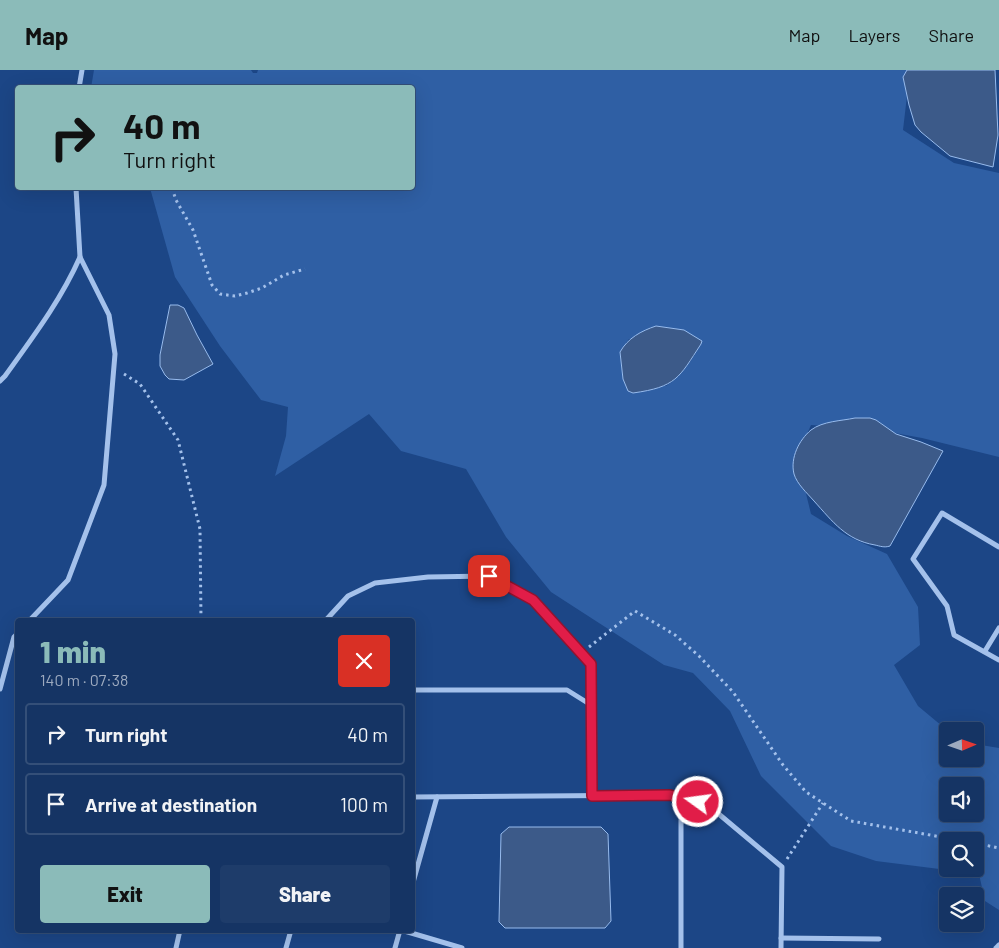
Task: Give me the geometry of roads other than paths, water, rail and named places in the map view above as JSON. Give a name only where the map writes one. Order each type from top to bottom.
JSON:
[{"type":"street","points":[[80,85],[82,70]]},
{"type":"street","points":[[32,618],[68,580],[104,485],[115,354],[109,315],[80,257],[76,190]]},
{"type":"street","points":[[0,381],[55,305],[70,280],[80,257]]},
{"type":"street","points":[[999,547],[942,513],[913,559],[946,606],[954,635],[999,660]]},
{"type":"street","points":[[328,618],[348,596],[375,583],[428,577],[489,576],[533,600],[591,664],[592,796]]},
{"type":"street","points":[[985,651],[999,628]]},
{"type":"street","points":[[0,688],[15,636]]},
{"type":"street","points":[[415,690],[567,690],[590,704]]},
{"type":"street","points":[[415,797],[670,795],[698,802],[714,810],[782,867],[781,948]]},
{"type":"street","points":[[415,875],[437,797]]},
{"type":"street","points":[[680,797],[681,948]]},
{"type":"street","points":[[176,948],[179,933]]},
{"type":"street","points":[[286,948],[290,933]]},
{"type":"street","points":[[395,948],[400,933]]},
{"type":"street","points":[[411,933],[462,948]]},
{"type":"street","points":[[781,938],[880,939]]},
{"type":"street","points":[[996,948],[999,945]]}]
